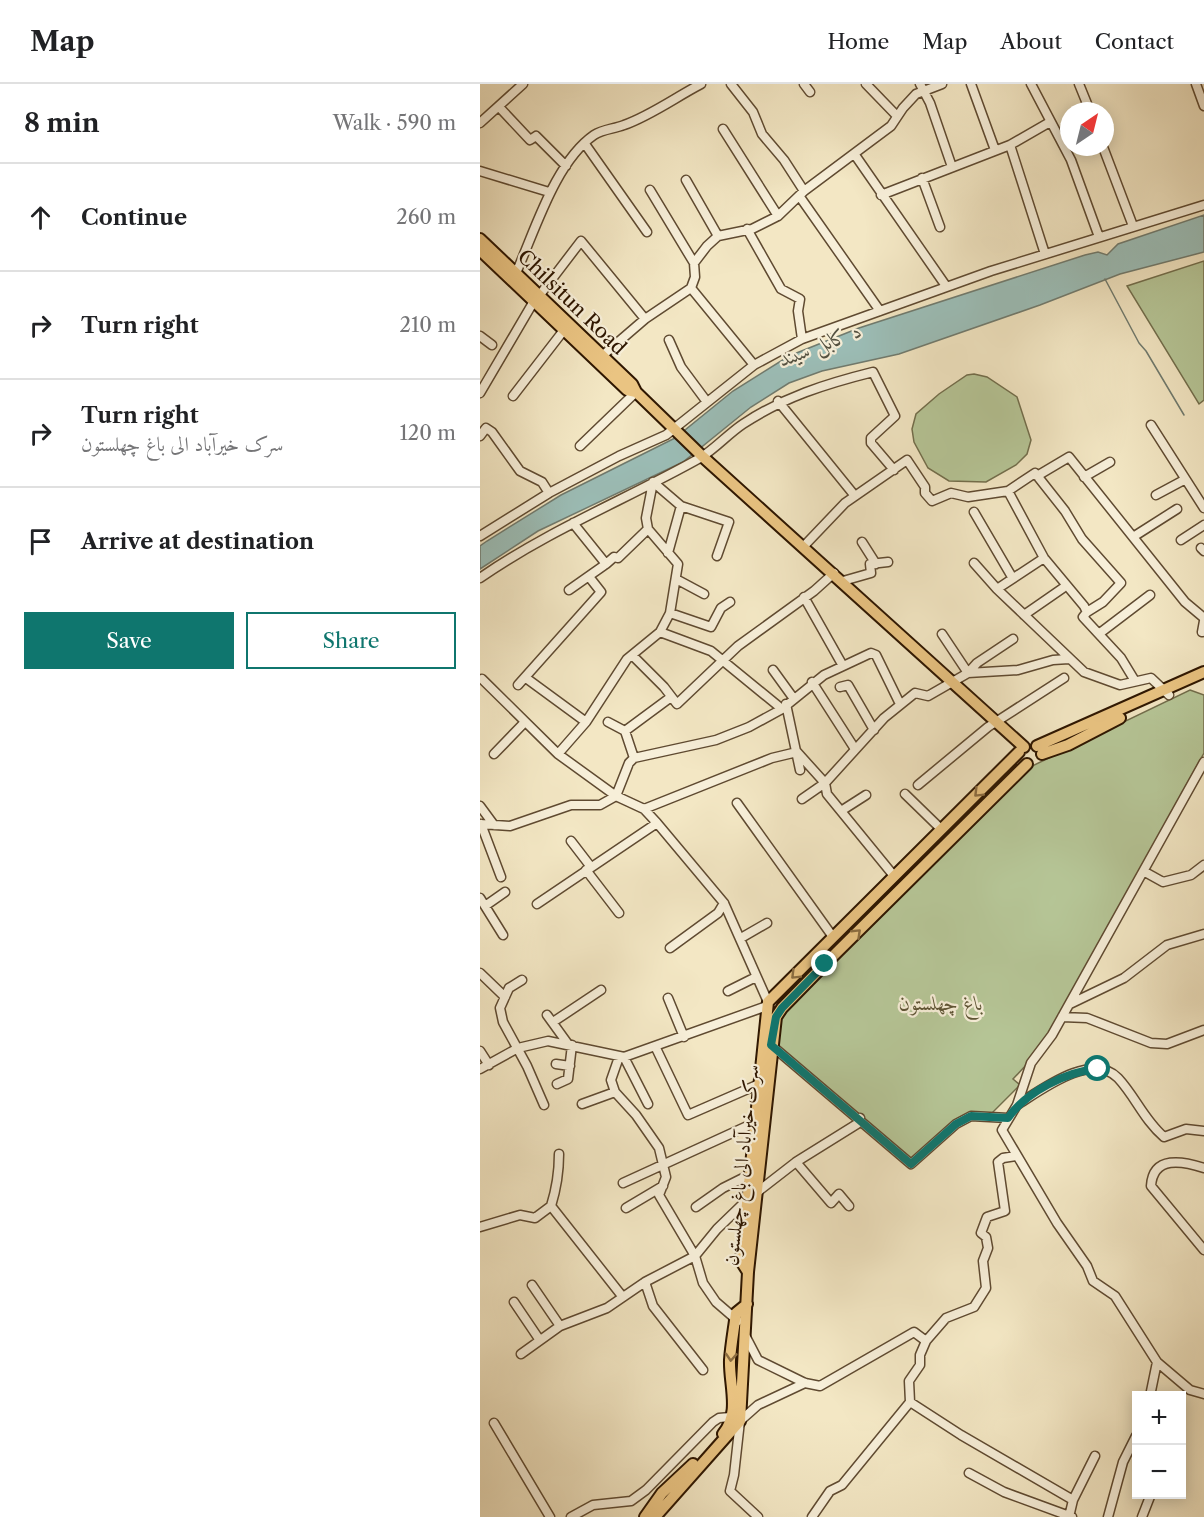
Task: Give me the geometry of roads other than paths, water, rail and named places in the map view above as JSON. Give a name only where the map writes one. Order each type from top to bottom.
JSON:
[{"type":"main road","name":"Chilsitun Road","points":[[480,239],[516,273],[564,330],[627,390],[636,392]]},
{"type":"main road","name":"Chilsitun Road","points":[[480,250],[602,356],[701,455],[998,722],[1022,749],[1027,764]]},
{"type":"main road","points":[[1167,693],[1204,672]]},
{"type":"main road","points":[[754,1172],[754,1123],[767,1004],[1022,749],[1031,744],[1039,750],[1204,679]]},
{"type":"main road","name":"سرک خیرآباد الی باغ چهلستون","points":[[735,1419],[746,1332],[754,1172],[776,1017],[782,1008],[1027,764],[1037,763],[1039,750]]},
{"type":"main road","points":[[655,1517],[735,1419],[730,1363],[736,1313],[747,1304]]},
{"type":"main road","points":[[645,1517],[662,1493],[735,1419]]},
{"type":"street","points":[[516,273],[542,216],[549,192],[566,166],[585,144],[593,136],[624,125],[700,84]]},
{"type":"street","points":[[731,84],[753,112],[762,134],[784,160],[802,194],[880,311]]},
{"type":"street","points":[[804,84],[810,92]]},
{"type":"street","points":[[866,84],[897,116]]},
{"type":"street","points":[[694,263],[718,236],[747,229],[778,216],[802,194],[891,126],[921,87],[942,84]]},
{"type":"street","points":[[971,84],[995,150]]},
{"type":"street","points":[[1031,84],[1071,160],[1099,237]]},
{"type":"street","points":[[1196,84],[1204,106]]},
{"type":"street","points":[[480,123],[500,108],[520,85]]},
{"type":"street","points":[[1082,85],[1087,102]]},
{"type":"street","points":[[921,87],[952,167]]},
{"type":"street","points":[[500,108],[530,140],[536,136],[566,166]]},
{"type":"street","points":[[881,195],[1010,145],[1050,122]]},
{"type":"street","points":[[723,129],[778,216]]},
{"type":"street","points":[[585,144],[647,232]]},
{"type":"street","points":[[1010,145],[1045,254]]},
{"type":"street","points":[[855,155],[946,286]]},
{"type":"street","points":[[1106,156],[1133,226]]},
{"type":"street","points":[[480,171],[549,192]]},
{"type":"street","points":[[922,178],[940,227]]},
{"type":"street","points":[[686,180],[718,236]]},
{"type":"street","points":[[602,356],[645,319],[691,288],[695,277],[694,263],[650,190]]},
{"type":"street","points":[[480,536],[549,493],[619,456],[676,431],[707,402],[754,365],[802,339],[946,286],[1204,205]]},
{"type":"street","points":[[747,229],[781,289],[800,299],[798,311],[802,339]]},
{"type":"street","points":[[480,393],[537,299],[581,241],[645,319]]},
{"type":"street","points":[[691,288],[754,365]]},
{"type":"street","points":[[513,396],[564,330]]},
{"type":"street","points":[[480,336],[492,345]]},
{"type":"street","points":[[669,340],[681,366],[707,402]]},
{"type":"street","points":[[480,578],[523,548],[701,455],[778,401],[820,385],[873,372],[896,416],[871,438],[872,443],[894,470]]},
{"type":"street","points":[[580,446],[636,392]]},
{"type":"street","points":[[778,401],[855,496]]},
{"type":"street","points":[[483,425],[520,471],[542,482],[549,493]]},
{"type":"street","points":[[480,436],[483,425]]},
{"type":"street","points":[[1151,425],[1204,508]]},
{"type":"street","points":[[1037,476],[1069,457],[1185,602],[1204,620],[1202,632]]},
{"type":"street","points":[[804,546],[855,496],[909,461],[925,488],[925,493],[932,501],[951,493],[968,497],[1008,491],[1035,473],[1065,511],[1082,539],[1121,583],[1103,602],[1083,617],[1121,658],[1135,681]]},
{"type":"street","points":[[1084,477],[1110,462]]},
{"type":"street","points":[[1156,495],[1184,480]]},
{"type":"street","points":[[653,482],[681,506],[729,522],[717,556]]},
{"type":"street","points":[[558,754],[586,722],[632,656],[660,632],[670,613],[677,561],[648,529],[646,518],[653,482]]},
{"type":"street","points":[[1008,491],[1044,558],[1087,612]]},
{"type":"street","points":[[668,553],[681,506]]},
{"type":"street","points":[[1133,537],[1177,509]]},
{"type":"street","points":[[974,512],[1012,577]]},
{"type":"street","points":[[573,523],[606,564]]},
{"type":"street","points":[[1180,540],[1204,525]]},
{"type":"street","points":[[568,590],[590,578],[614,557],[618,558],[648,529]]},
{"type":"street","points":[[862,542],[876,564]]},
{"type":"street","points":[[997,589],[1044,558]]},
{"type":"street","points":[[632,656],[664,687],[677,704],[753,634],[804,597],[838,577],[871,573],[869,565],[888,562]]},
{"type":"street","points":[[974,563],[997,589],[1084,672],[1120,685],[1151,678],[1167,693]]},
{"type":"street","points":[[518,685],[602,592],[590,578]]},
{"type":"street","points":[[676,579],[704,594]]},
{"type":"street","points":[[1024,615],[1063,588]]},
{"type":"street","points":[[1100,633],[1150,595]]},
{"type":"street","points":[[804,597],[843,666]]},
{"type":"street","points":[[670,613],[711,627],[721,608],[730,602]]},
{"type":"street","points":[[660,632],[703,646],[721,662],[787,704]]},
{"type":"street","points":[[942,634],[968,673]]},
{"type":"street","points":[[802,799],[825,783],[900,704],[915,693],[928,696],[968,673],[977,663],[1013,639]]},
{"type":"street","points":[[501,877],[480,824],[519,824],[571,805],[600,805],[616,796],[629,763],[634,758],[716,740],[749,727],[787,704],[812,682],[843,666],[873,653],[900,704]]},
{"type":"street","points":[[968,673],[1018,670],[1053,660],[1069,659]]},
{"type":"street","points":[[773,670],[787,704],[800,770]]},
{"type":"street","points":[[526,678],[586,722]]},
{"type":"street","points":[[918,785],[988,727],[1064,678]]},
{"type":"street","points":[[480,1069],[518,1048],[548,1041],[622,1057],[684,1037],[767,1004],[741,938],[724,903],[657,823],[644,809],[616,796],[558,754],[524,723],[482,679]]},
{"type":"street","points":[[812,682],[855,749]]},
{"type":"street","points":[[840,687],[847,684],[874,730]]},
{"type":"street","points":[[625,732],[671,697]]},
{"type":"street","points":[[608,722],[625,732],[634,758]]},
{"type":"street","points":[[494,754],[524,723]]},
{"type":"street","points":[[797,752],[825,783],[827,794],[894,876]]},
{"type":"street","points":[[644,809],[772,758],[797,752]]},
{"type":"street","points":[[1204,762],[1145,872],[1052,1035],[1031,1063],[1017,1105],[1002,1130],[1016,1156],[1087,1266],[1093,1281],[1115,1296],[1157,1362],[1190,1390],[1204,1394]]},
{"type":"street","points":[[905,794],[941,829]]},
{"type":"street","points":[[841,811],[866,795]]},
{"type":"street","points":[[737,803],[833,937]]},
{"type":"street","points":[[480,806],[494,825]]},
{"type":"street","points":[[537,904],[657,823]]},
{"type":"street","points":[[571,841],[619,913]]},
{"type":"street","points":[[1145,872],[1163,882],[1191,875],[1204,865]]},
{"type":"street","points":[[480,920],[487,909],[505,892]]},
{"type":"street","points":[[480,898],[504,935]]},
{"type":"street","points":[[670,948],[718,913],[724,903]]},
{"type":"street","points":[[741,938],[767,923]]},
{"type":"street","points":[[1068,1005],[1124,978],[1167,945],[1204,934]]},
{"type":"street","points":[[480,973],[505,997]]},
{"type":"street","points":[[728,991],[756,977]]},
{"type":"street","points":[[522,980],[511,985],[500,1008],[503,1022],[518,1048],[544,1105]]},
{"type":"street","points":[[557,1084],[568,1079],[570,1045],[550,1018],[601,990]]},
{"type":"street","points":[[668,998],[684,1037]]},
{"type":"street","points":[[1062,1017],[1087,1018],[1151,1043],[1167,1044],[1204,1030]]},
{"type":"street","points":[[771,1045],[860,1118],[911,1164],[956,1124],[971,1116],[1008,1118]]},
{"type":"street","points":[[654,1046],[688,1115],[757,1085]]},
{"type":"street","points":[[480,1051],[489,1065]]},
{"type":"street","points":[[622,1057],[611,1080],[615,1092],[636,1115],[659,1148],[666,1177],[659,1196],[695,1256],[703,1283],[716,1302],[735,1318],[746,1332],[758,1360],[805,1383],[825,1386],[914,1332],[926,1341]]},
{"type":"street","points":[[622,1057],[648,1104]]},
{"type":"street","points":[[556,1064],[570,1066]]},
{"type":"street","points":[[1017,1105],[1079,1070],[1098,1069],[1117,1077],[1134,1104],[1164,1137],[1186,1129],[1204,1131]]},
{"type":"street","points":[[582,1104],[615,1092]]},
{"type":"street","points":[[521,1354],[560,1326],[608,1308],[645,1282],[695,1256],[717,1229],[752,1197],[796,1162],[857,1124],[860,1118]]},
{"type":"street","points":[[623,1184],[754,1123]]},
{"type":"street","points":[[480,1227],[520,1215],[535,1218],[551,1206],[554,1184],[558,1175],[559,1154]]},
{"type":"street","points":[[812,1517],[830,1491],[842,1485],[910,1402],[909,1381],[920,1365],[920,1355],[926,1341],[946,1318],[974,1307],[986,1288],[983,1261],[988,1248],[986,1237],[981,1233],[987,1216],[1005,1211],[998,1162],[1003,1158],[1016,1156]]},
{"type":"street","points":[[796,1162],[831,1203],[839,1194],[849,1206]]},
{"type":"street","points":[[1204,1168],[1185,1162],[1168,1162],[1155,1172],[1151,1186],[1204,1250]]},
{"type":"street","points":[[696,1207],[754,1172]]},
{"type":"street","points":[[626,1208],[663,1185]]},
{"type":"street","points":[[551,1206],[622,1296]]},
{"type":"street","points":[[645,1282],[653,1306],[703,1370]]},
{"type":"street","points":[[532,1285],[560,1326]]},
{"type":"street","points":[[514,1302],[539,1339]]},
{"type":"street","points":[[1151,1391],[1157,1362]]},
{"type":"street","points":[[571,1517],[593,1505],[631,1501],[646,1490],[719,1418],[735,1419],[758,1405],[805,1383]]},
{"type":"street","points":[[910,1402],[961,1435],[1073,1500]]},
{"type":"street","name":"سرک خیرآباد الی باغ چهلستون","points":[[735,1419],[735,1475],[730,1491],[758,1517]]},
{"type":"street","points":[[494,1423],[550,1517]]},
{"type":"street","points":[[1108,1517],[1123,1462],[1132,1445]]},
{"type":"street","points":[[969,1473],[1004,1492],[1070,1517],[1073,1500],[1095,1456]]},
{"type":"street","points":[[1142,1517],[1149,1499]]},
{"type":"water","name":"د کابل سيند","points":[[1204,215],[1204,252],[1120,274],[1040,305],[899,354],[822,371],[789,383],[751,407],[683,462],[538,531],[480,569],[480,546],[487,541],[561,495],[675,438],[733,391],[789,356],[859,328],[1085,255],[1098,252],[1107,255],[1118,244]]},
{"type":"waterway","points":[[1105,279],[1139,343],[1184,415]]},
{"type":"park label","name":"باغ چهلستون","points":[[941,1003]]}]
